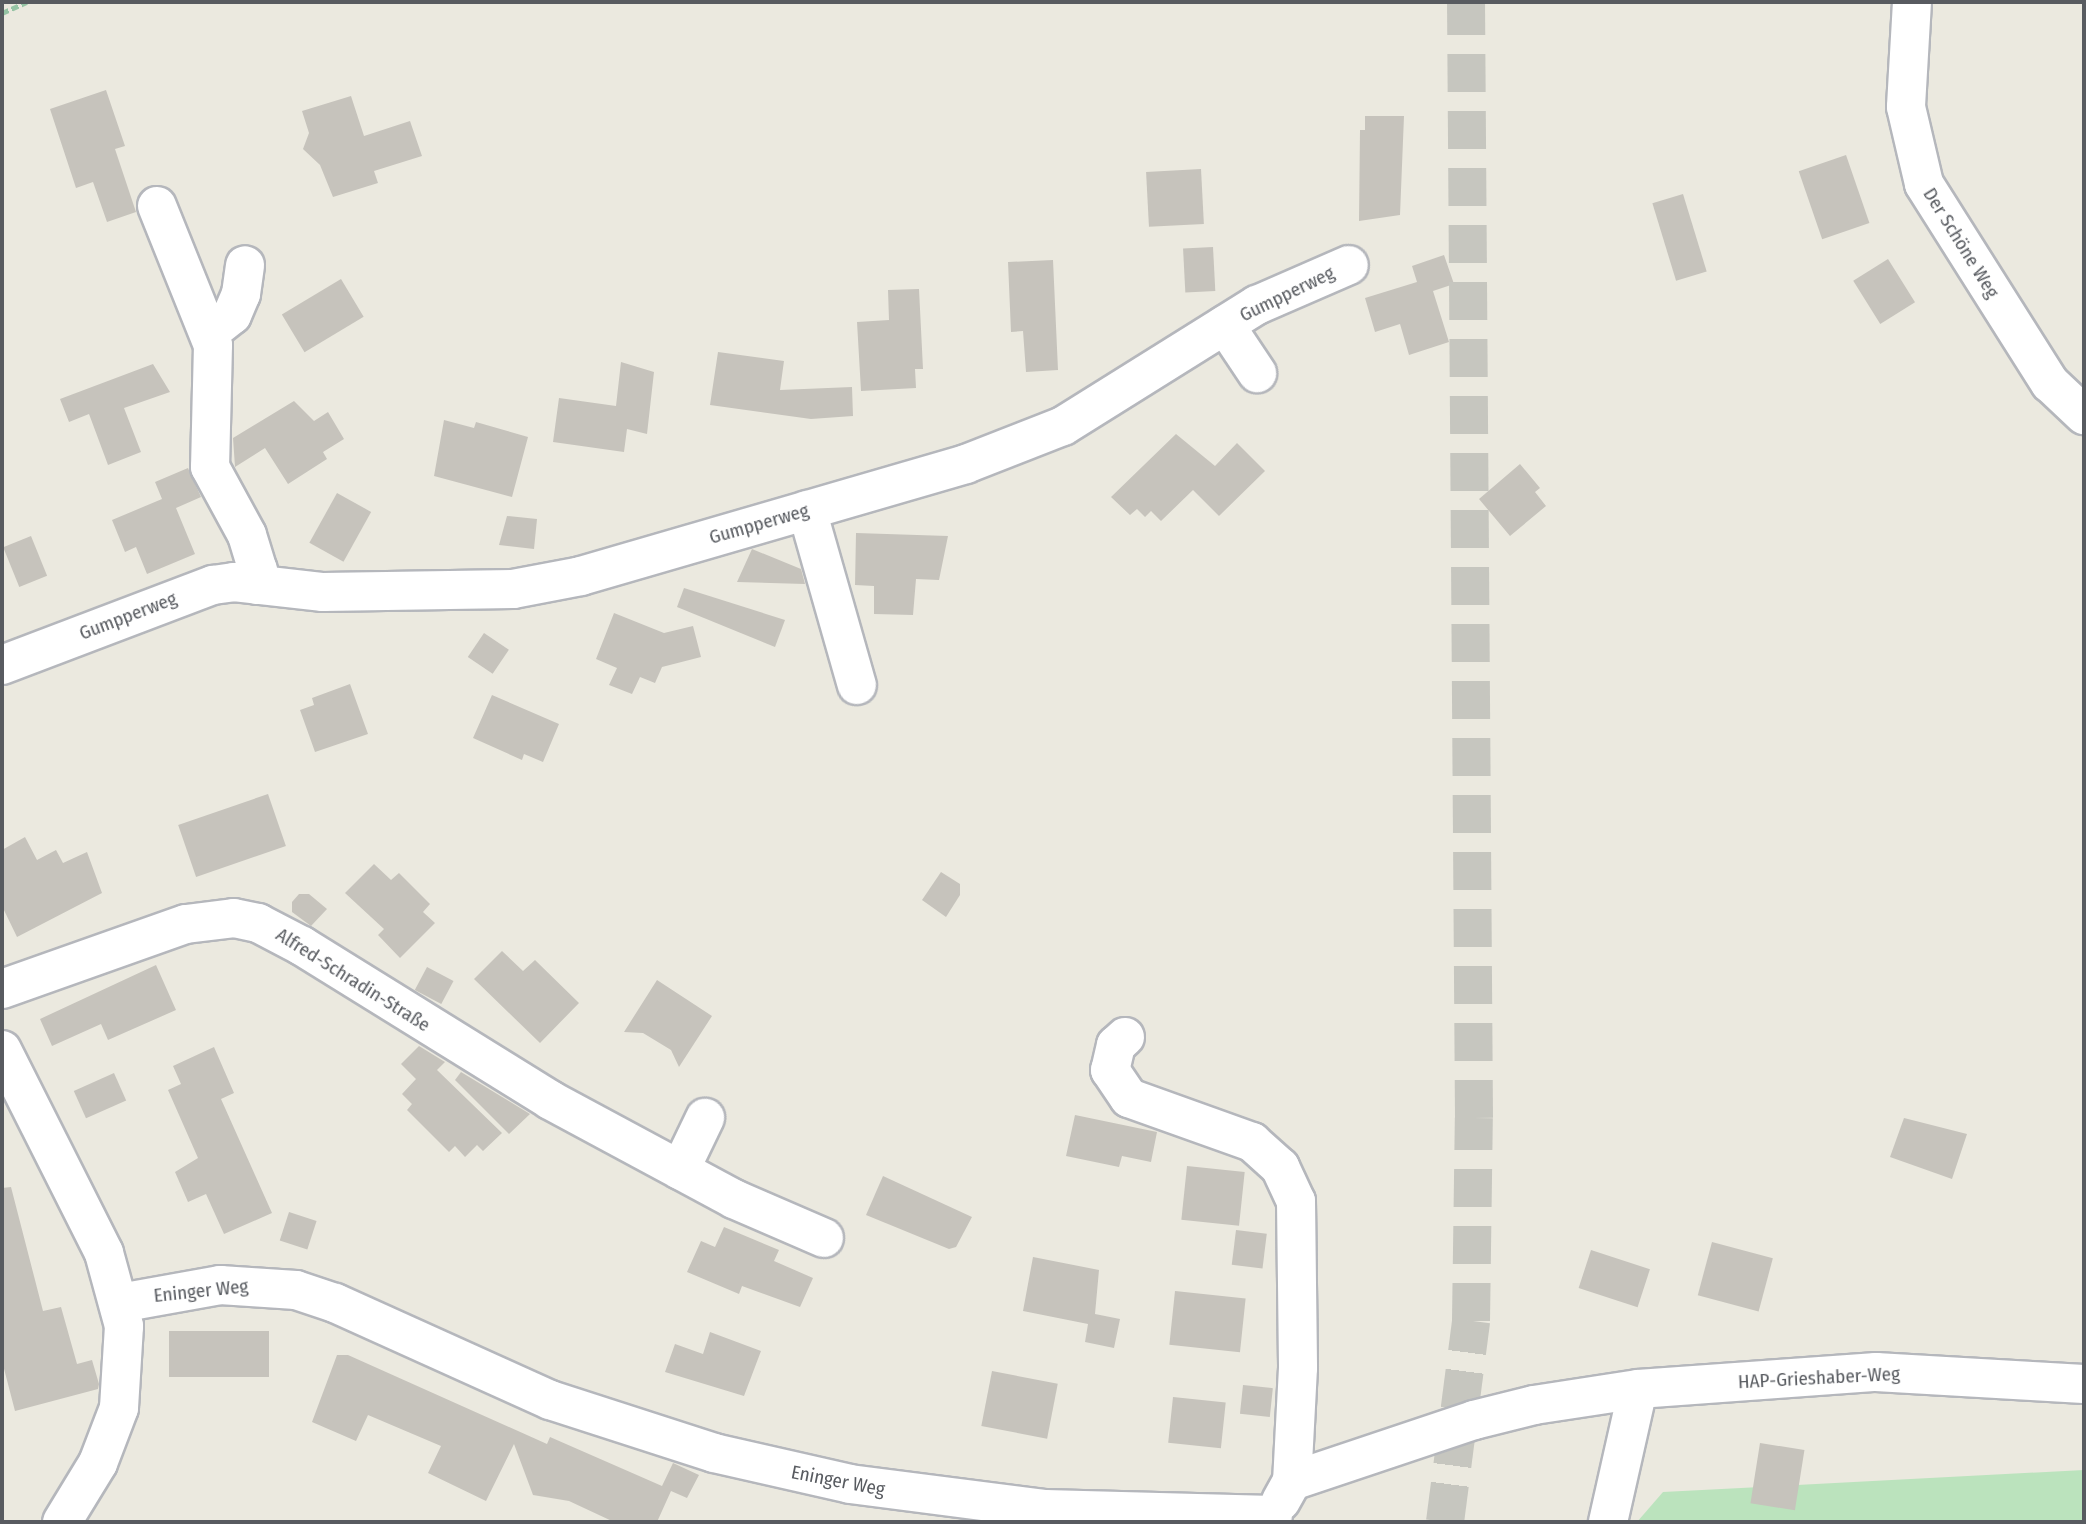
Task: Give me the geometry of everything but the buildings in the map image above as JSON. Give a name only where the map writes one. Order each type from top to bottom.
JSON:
[{"type":"street","name":"Der Schöne Weg","points":[[1912,2],[1906,107],[1924,184],[2050,383],[2084,415]]},
{"type":"street","points":[[158,206],[209,333],[213,357],[207,449],[210,467],[247,535],[258,570],[257,584]]},
{"type":"street","points":[[209,333],[232,314],[241,294],[245,265]]},
{"type":"street","name":"Gumpperweg","points":[[2,665],[202,588],[234,582],[323,592],[513,589],[581,576],[807,510],[1034,440],[1295,286],[1349,265]]},
{"type":"street","name":"Gumpperweg","points":[[1225,326],[1256,373]]},
{"type":"street","points":[[807,510],[857,685]]},
{"type":"street","name":"Alfred-Schradin-Straße","points":[[2,989],[186,924],[234,918],[258,923],[302,946],[539,1093],[680,1170],[824,1238]]},
{"type":"street","name":"Eninger Weg","points":[[120,1303],[220,1285],[296,1290],[335,1303],[550,1400],[714,1453],[850,1485],[1045,1509],[1273,1518],[1292,1481],[1300,1280],[1299,1223],[1293,1192],[1280,1167],[1252,1142],[1129,1098],[1110,1070],[1116,1045],[1125,1037]]},
{"type":"street","points":[[2,1050],[90,1221],[120,1303],[126,1349],[119,1408],[98,1463],[62,1522]]},
{"type":"street","points":[[680,1170],[705,1118]]},
{"type":"street","name":"HAP-Grieshaber-Weg","points":[[1292,1481],[1474,1420],[1534,1405],[1639,1389],[1876,1372],[2084,1384]]},
{"type":"street","points":[[1608,1522],[1639,1389]]},
{"type":"path","points":[[2,13],[27,2]]},
{"type":"green space","points":[[2084,1470],[2084,1522],[1637,1522],[1663,1492]]},
{"type":"tunnel","points":[[1445,1522],[1471,1321],[1474,1118],[1466,2]]}]
